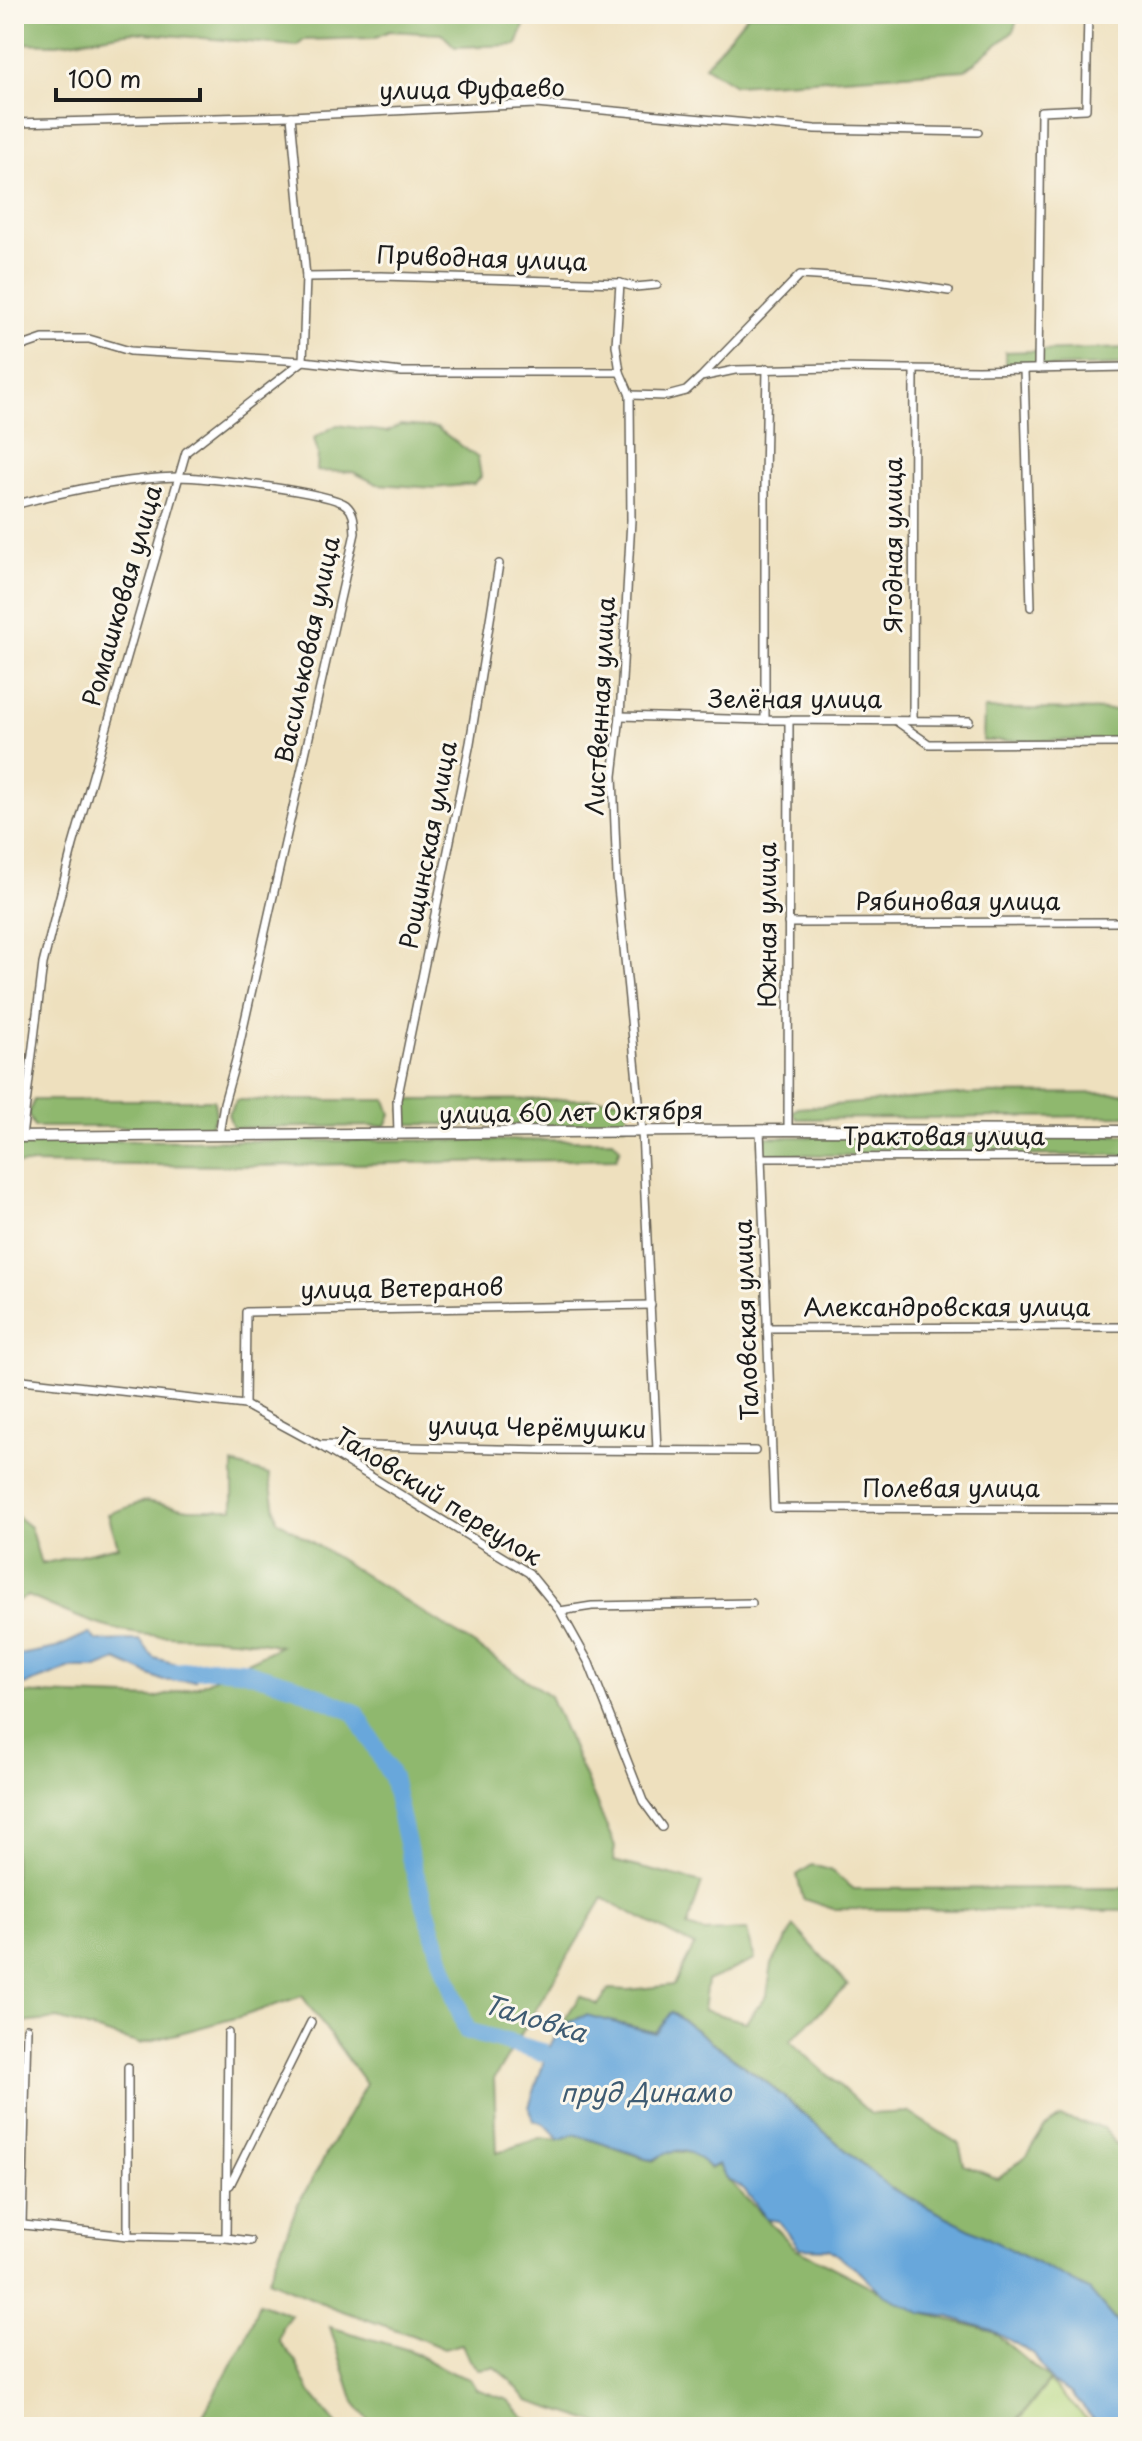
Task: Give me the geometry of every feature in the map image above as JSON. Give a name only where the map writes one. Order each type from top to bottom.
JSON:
[{"type":"street","points":[[1038,369],[1041,111],[1086,109],[1088,14]]},
{"type":"street","name":"улица Фуфаево","points":[[14,123],[291,116],[536,104],[815,129],[978,132]]},
{"type":"street","points":[[291,116],[306,277],[303,361]]},
{"type":"street","points":[[630,395],[667,396],[686,391],[800,275],[878,280],[949,291]]},
{"type":"street","name":"Приводная улица","points":[[306,277],[381,276],[620,283],[635,287],[657,285]]},
{"type":"street","name":"Лиственная улица","points":[[620,283],[616,345],[620,372],[630,395],[631,520],[620,716],[613,776],[617,877],[642,1132],[657,1450]]},
{"type":"street","points":[[14,349],[43,339],[89,339],[130,351],[303,361],[402,372],[620,372]]},
{"type":"street","name":"Ромашковая улица","points":[[18,1137],[43,964],[73,845],[186,452],[303,361]]},
{"type":"street","points":[[701,377],[767,368],[1024,370],[1128,367]]},
{"type":"street","points":[[765,720],[767,368]]},
{"type":"street","name":"Ягодная улица","points":[[913,720],[914,370]]},
{"type":"street","points":[[1024,370],[1031,607]]},
{"type":"street","name":"Васильковая улица","points":[[14,505],[125,482],[178,477],[268,486],[343,502],[353,513],[355,533],[219,1135]]},
{"type":"street","name":"Рощинская улица","points":[[398,1134],[397,1100],[470,743],[499,564]]},
{"type":"street","name":"Зелёная улица","points":[[620,716],[969,721]]},
{"type":"street","name":"Южная улица","points":[[788,1130],[789,720]]},
{"type":"street","points":[[895,720],[929,744],[1128,743]]},
{"type":"street","name":"Рябиновая улица","points":[[788,923],[1128,922]]},
{"type":"street","name":"улица 60 лет Октября","points":[[18,1137],[760,1130],[1128,1131]]},
{"type":"street","name":"Таловская улица","points":[[760,1130],[774,1508]]},
{"type":"street","name":"Трактовая улица","points":[[761,1158],[1128,1157]]},
{"type":"street","name":"улица Ветеранов","points":[[245,1405],[246,1312],[651,1305]]},
{"type":"street","name":"Александровская улица","points":[[767,1328],[1128,1327]]},
{"type":"street","points":[[14,1379],[245,1405]]},
{"type":"street","name":"Таловский переулок","points":[[245,1405],[319,1445],[529,1573],[560,1611],[589,1663],[643,1801],[662,1827]]},
{"type":"street","name":"улица Черёмушки","points":[[319,1445],[755,1451]]},
{"type":"street","name":"Полевая улица","points":[[774,1508],[1128,1509]]},
{"type":"street","points":[[560,1611],[592,1606],[752,1603]]},
{"type":"street","points":[[228,2190],[311,2022]]},
{"type":"street","points":[[27,2028],[18,2224],[128,2236],[250,2241]]},
{"type":"street","points":[[226,2238],[228,2033]]},
{"type":"street","points":[[128,2067],[128,2236]]},
{"type":"green space","points":[[14,14],[528,14],[517,45],[455,47],[442,34],[389,31],[374,38],[304,40],[297,46],[132,32],[57,44],[14,43]]},
{"type":"green space","points":[[748,14],[1019,14],[1013,32],[965,70],[735,85],[705,66]]},
{"type":"green space","points":[[1128,348],[1128,365],[1005,368],[1005,352]]},
{"type":"green space","points":[[337,425],[387,432],[400,425],[437,428],[478,458],[481,477],[474,484],[435,488],[377,484],[353,472],[317,471],[318,454],[314,438]]},
{"type":"green space","points":[[984,709],[1128,710],[1128,740],[983,741]]},
{"type":"green space","points":[[1128,1093],[1128,1116],[797,1119],[792,1112],[798,1108],[968,1094]]},
{"type":"green space","points":[[622,1099],[628,1117],[625,1126],[404,1124],[402,1110],[409,1100]]},
{"type":"green space","points":[[34,1100],[214,1100],[216,1115],[210,1127],[34,1127],[28,1114]]},
{"type":"green space","points":[[237,1100],[386,1100],[391,1114],[386,1126],[233,1128],[228,1114]]},
{"type":"green space","points":[[1128,1135],[1128,1155],[763,1154],[759,1143],[766,1137]]},
{"type":"green space","points":[[613,1140],[620,1148],[616,1159],[250,1166],[14,1164],[14,1141]]},
{"type":"green space","points":[[233,1464],[269,1475],[277,1520],[550,1696],[615,1846],[613,1861],[702,1883],[687,1927],[704,1932],[747,1930],[755,1960],[707,1981],[703,2010],[746,2022],[767,1995],[772,1964],[794,1926],[848,1985],[790,2041],[871,2114],[908,2112],[959,2144],[964,2165],[998,2179],[1026,2156],[1044,2128],[1060,2117],[1104,2128],[1128,2164],[1128,2335],[1089,2290],[889,2187],[769,2084],[672,2012],[655,2032],[586,2015],[561,2025],[580,1996],[598,2005],[609,1989],[674,1985],[694,1946],[603,1898],[494,2079],[497,2153],[540,2138],[559,2140],[574,2134],[653,2161],[670,2151],[695,2153],[710,2169],[718,2165],[729,2181],[795,2248],[922,2313],[992,2331],[1050,2380],[1012,2427],[611,2427],[528,2401],[494,2367],[478,2369],[469,2360],[462,2344],[444,2349],[268,2280],[298,2204],[366,2084],[302,1996],[140,2044],[58,2019],[14,2024],[14,1693],[156,1698],[198,1686],[280,1646],[125,1632],[96,1624],[28,1596],[14,1602],[14,1514],[30,1527],[41,1564],[118,1546],[108,1514],[145,1501],[189,1509],[233,1509]]},
{"type":"green space","points":[[812,1865],[830,1870],[854,1889],[1128,1888],[1128,1911],[833,1909],[803,1899],[797,1875]]},
{"type":"green space","points":[[259,2303],[291,2315],[282,2327],[279,2341],[295,2361],[310,2392],[339,2427],[196,2427],[245,2340]]},
{"type":"green space","points":[[330,2327],[409,2350],[470,2379],[476,2389],[508,2400],[533,2422],[552,2427],[374,2427],[354,2402]]},
{"type":"green space","points":[[1049,2382],[1095,2427],[1014,2427]]},
{"type":"water","points":[[89,1633],[97,1641],[140,1640],[154,1658],[197,1669],[195,1680],[163,1681],[117,1660],[97,1668],[71,1668],[19,1687],[14,1686],[14,1656],[56,1648]]},
{"type":"water","name":"пруд Динамо","points":[[671,2012],[768,2084],[890,2188],[1089,2290],[1128,2336],[1128,2427],[1100,2427],[1071,2393],[1052,2383],[1034,2354],[991,2330],[950,2317],[921,2313],[884,2295],[829,2249],[800,2248],[778,2221],[767,2219],[744,2189],[728,2179],[718,2164],[710,2168],[696,2156],[683,2151],[670,2152],[653,2160],[574,2134],[559,2140],[545,2125],[534,2121],[529,2107],[547,2052],[560,2027],[586,2015],[655,2033]]},
{"type":"waterway","name":"Таловка","points":[[175,1672],[211,1668],[241,1670],[295,1686],[356,1713],[392,1777],[410,1857],[467,2031],[542,2052]]}]
